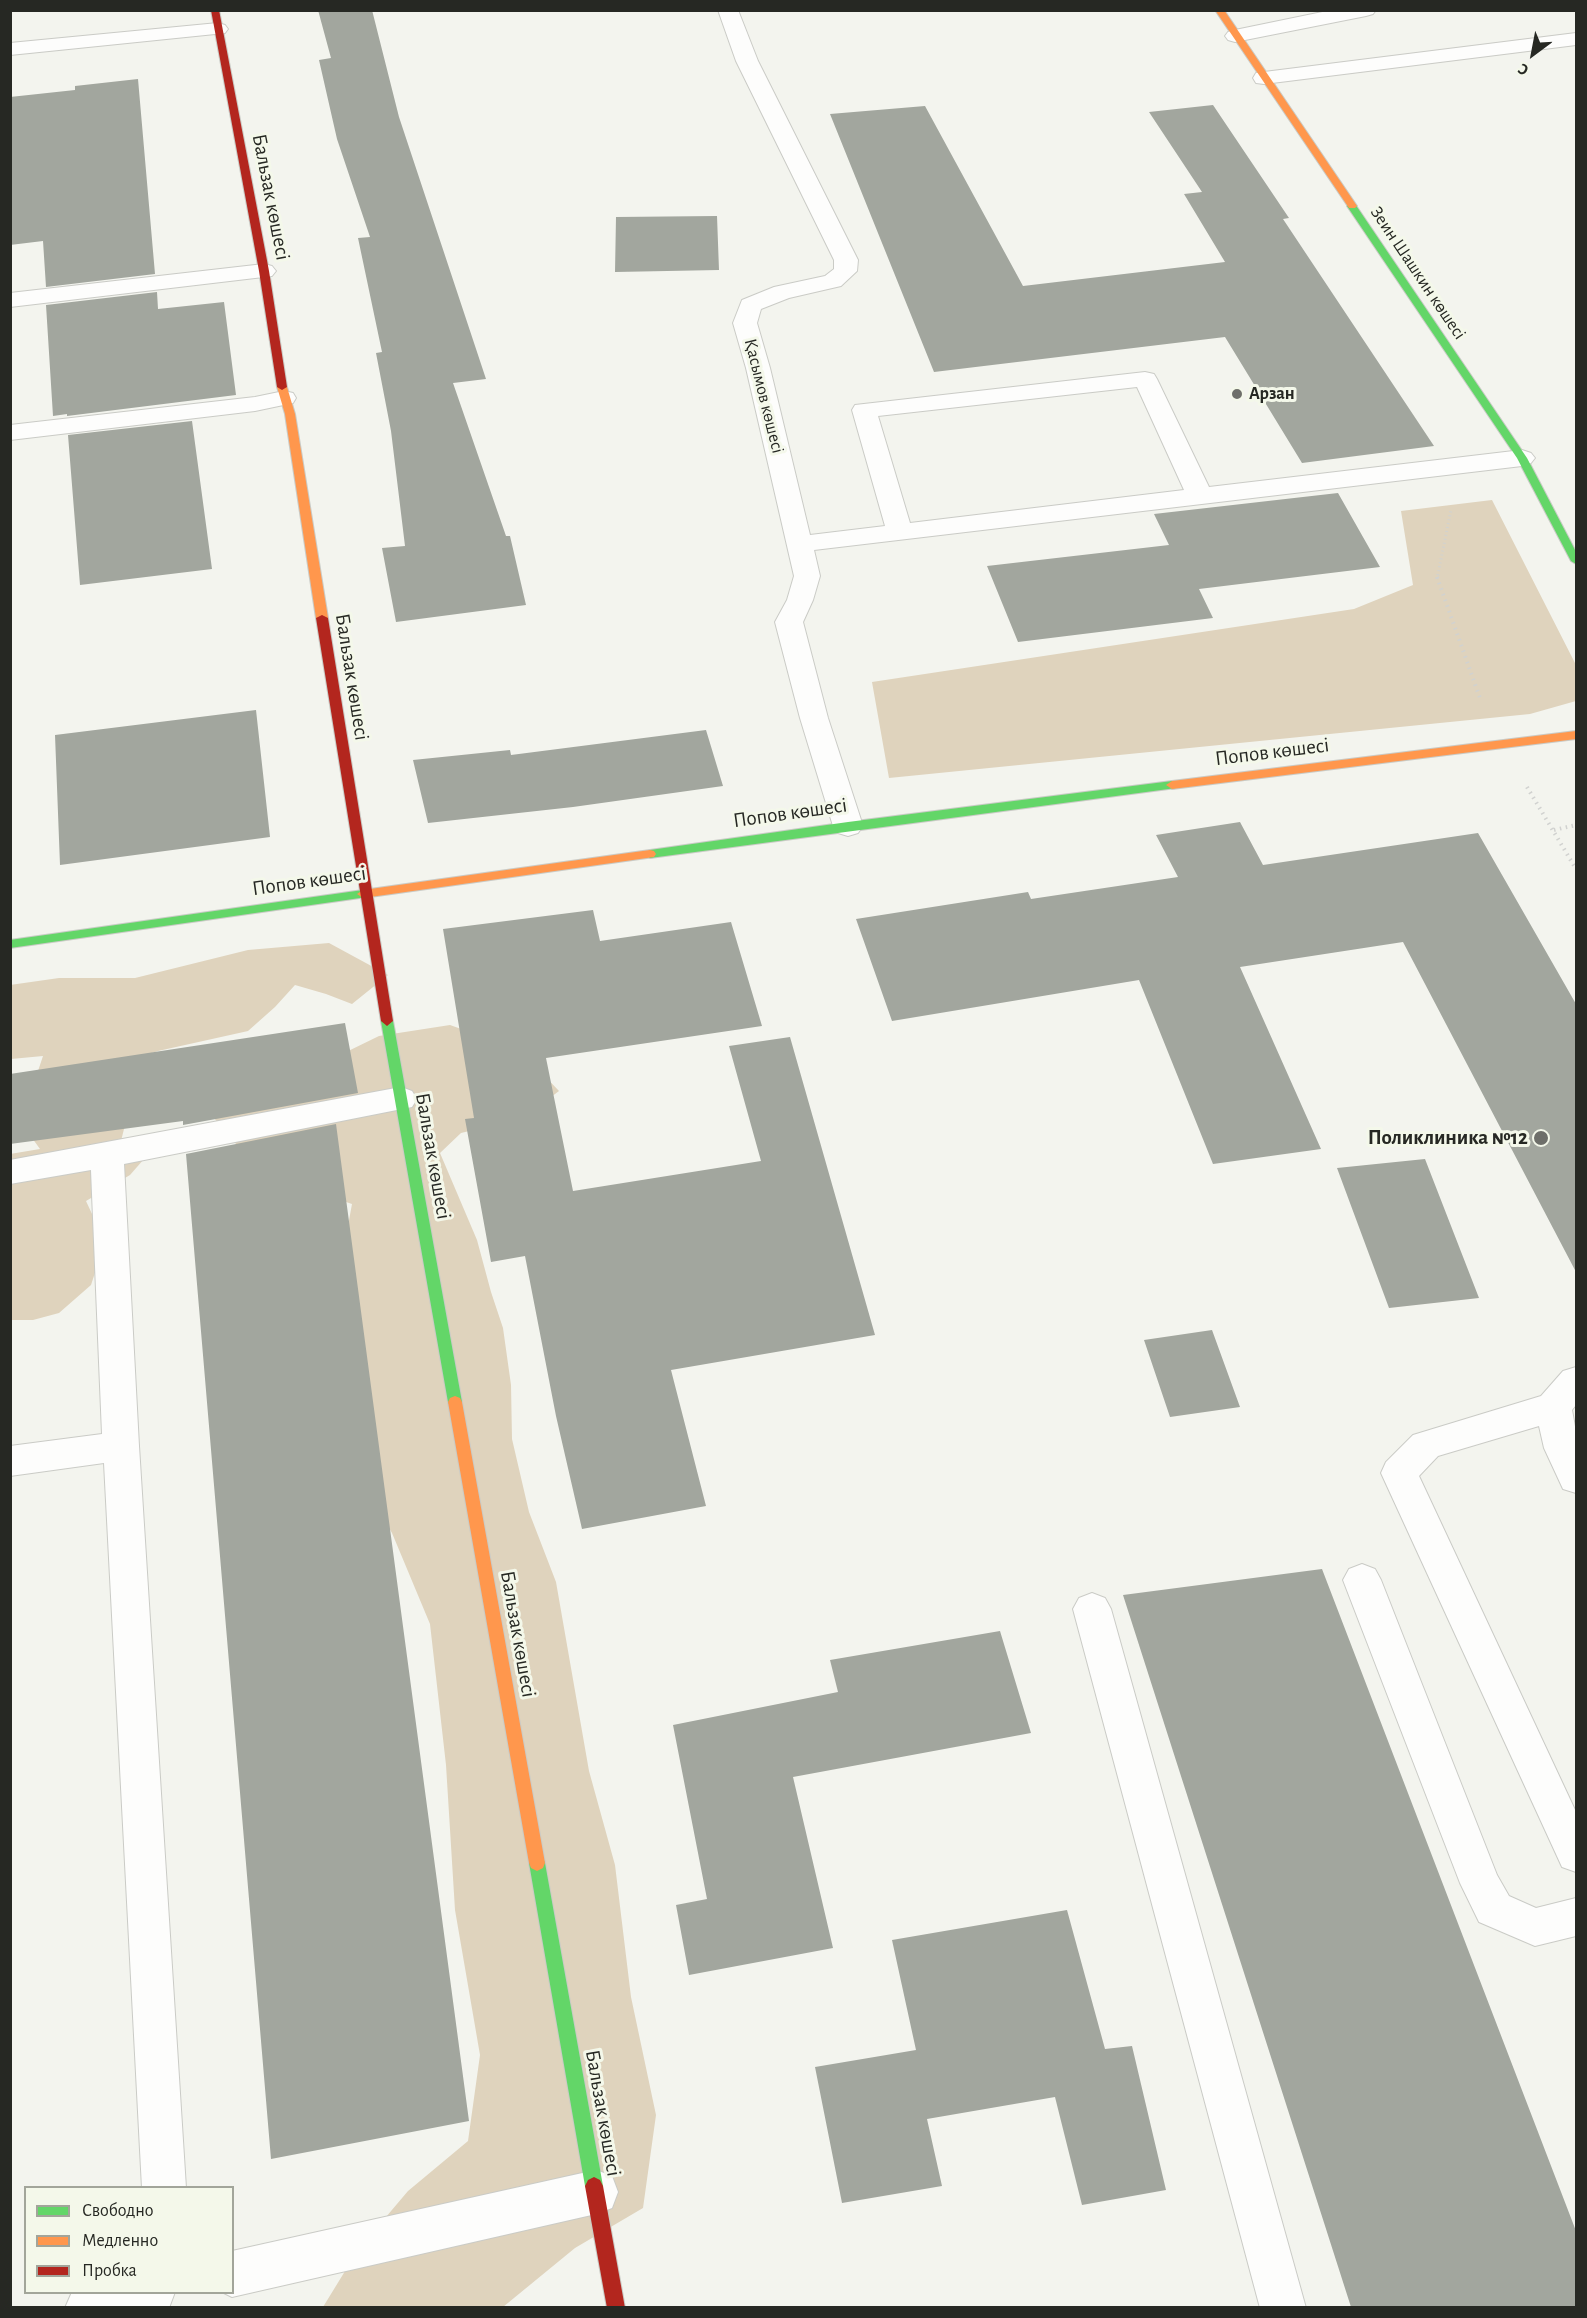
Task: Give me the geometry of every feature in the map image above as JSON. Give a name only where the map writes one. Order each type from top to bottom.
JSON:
[{"type":"street","name":"Зеин Шашкин көшесі","points":[[1219,10],[1522,458],[1576,561]]},
{"type":"street","name":"Бальзак көшесі","points":[[217,20],[264,271],[284,398],[292,426],[365,895],[616,2307]]},
{"type":"street","name":"Попов көшесі","points":[[10,944],[848,826],[1576,735]]},
{"type":"lane","name":"Қасымов көшесі","points":[[728,10],[747,61],[846,260],[844,271],[833,281],[782,292],[750,305],[745,323],[758,368],[807,576],[800,600],[789,622],[814,718],[848,826]]},
{"type":"lane","points":[[1235,36],[1366,10]]},
{"type":"lane","points":[[10,49],[217,20]]},
{"type":"lane","points":[[1264,78],[1576,39]]},
{"type":"lane","points":[[10,300],[264,271]]},
{"type":"lane","points":[[900,533],[864,410],[1145,379],[1200,496]]},
{"type":"lane","points":[[10,433],[255,404],[284,398]]},
{"type":"lane","points":[[799,544],[1522,458]]},
{"type":"lane","points":[[10,1172],[401,1100]]},
{"type":"lane","points":[[107,1155],[121,1446],[164,2186]]},
{"type":"lane","points":[[1576,1478],[1562,1448],[1565,1394],[1426,1445],[1399,1473],[1576,1854]]},
{"type":"lane","points":[[10,1461],[121,1446]]},
{"type":"lane","points":[[1362,1580],[1480,1883],[1494,1909],[1535,1928],[1576,1917]]},
{"type":"lane","points":[[1092,1609],[1282,2307]]},
{"type":"lane","points":[[234,2274],[596,2192]]},
{"type":"lane","points":[[88,2307],[144,2294]]},
{"type":"path","points":[[1459,465],[1437,579],[1479,696],[1500,745],[1576,869]]},
{"type":"path","points":[[1554,830],[1576,825]]},
{"type":"shaded area","points":[[1492,500],[1576,665],[1576,701],[1530,714],[889,778],[872,682],[1354,609],[1413,585],[1401,511]]},
{"type":"shaded area","points":[[329,943],[388,975],[352,1004],[295,985],[248,1031],[158,1051],[127,1061],[128,1113],[120,1145],[144,1159],[130,1175],[86,1201],[105,1242],[91,1285],[59,1313],[33,1320],[11,1320],[10,1154],[40,1149],[27,1131],[28,1101],[43,1056],[11,1059],[10,985],[59,978],[135,978],[248,950]]},
{"type":"shaded area","points":[[450,1025],[520,1050],[559,1091],[523,1118],[461,1133],[440,1153],[477,1240],[503,1328],[511,1385],[512,1439],[529,1512],[556,1582],[589,1771],[615,1865],[631,1997],[656,2115],[643,2208],[575,2248],[503,2307],[323,2307],[358,2250],[408,2191],[468,2141],[480,2055],[455,1910],[446,1765],[430,1624],[392,1533],[337,1436],[345,1242],[352,1204],[255,1171],[231,1137],[213,1117],[379,1036]]},
{"type":"building","points":[[318,10],[372,10],[399,117],[486,379],[453,383],[506,536],[510,536],[526,605],[396,622],[382,548],[405,546],[391,431],[376,353],[382,352],[358,238],[370,237],[337,139],[319,60],[331,58]]},
{"type":"building","points":[[138,79],[155,274],[46,287],[43,241],[10,245],[10,97],[75,90],[75,86]]},
{"type":"building","points":[[1213,105],[1289,218],[1283,219],[1434,446],[1302,463],[1225,337],[934,372],[830,114],[925,106],[1023,286],[1225,262],[1184,194],[1202,192],[1149,112]]},
{"type":"building","points":[[717,216],[719,270],[615,272],[616,217]]},
{"type":"building","points":[[157,292],[158,309],[224,302],[236,395],[53,416],[46,305]]},
{"type":"building","points":[[192,421],[212,569],[80,585],[68,435]]},
{"type":"building","points":[[1338,493],[1380,567],[1199,589],[1213,618],[1018,642],[987,566],[1169,545],[1154,514]]},
{"type":"building","points":[[256,710],[270,837],[60,865],[55,735]]},
{"type":"building","points":[[706,730],[723,786],[573,807],[428,823],[413,760],[510,750],[511,755]]},
{"type":"building","points":[[1240,822],[1263,865],[1478,833],[1576,1004],[1576,1272],[1403,942],[1240,967],[1321,1149],[1213,1164],[1139,980],[892,1021],[856,919],[1028,892],[1031,899],[1178,877],[1156,835]]},
{"type":"building","points":[[593,910],[600,941],[731,922],[762,1026],[546,1058],[573,1191],[761,1161],[729,1046],[790,1037],[875,1335],[671,1370],[706,1506],[582,1529],[556,1416],[525,1256],[491,1262],[465,1119],[474,1118],[443,929]]},
{"type":"building","points":[[345,1023],[358,1093],[183,1125],[183,1121],[10,1144],[10,1074]]},
{"type":"building","points":[[336,1124],[469,2121],[271,2159],[186,1154]]},
{"type":"building","points":[[1425,1159],[1479,1298],[1389,1308],[1337,1168]]},
{"type":"building","points":[[1212,1330],[1240,1407],[1170,1417],[1144,1340]]},
{"type":"building","points":[[1322,1569],[1576,2231],[1576,2307],[1351,2307],[1123,1595]]},
{"type":"building","points":[[1000,1631],[1031,1733],[793,1777],[833,1948],[689,1975],[676,1905],[707,1899],[673,1725],[838,1692],[830,1660]]},
{"type":"building","points":[[1067,1910],[1105,2049],[1132,2046],[1166,2190],[1082,2205],[1055,2097],[927,2119],[942,2186],[842,2203],[815,2067],[916,2050],[892,1940]]},
{"type":"traffic: fast","points":[[1352,206],[1522,458],[1576,561]]},
{"type":"traffic: fast","points":[[650,854],[848,826],[1172,785]]},
{"type":"traffic: fast","points":[[10,944],[363,894]]},
{"type":"traffic: fast","points":[[387,1021],[455,1402]]},
{"type":"traffic: fast","points":[[537,1863],[594,2186]]},
{"type":"traffic: slow","points":[[1219,10],[1352,206]]},
{"type":"traffic: slow","points":[[282,387],[290,414],[322,618]]},
{"type":"traffic: slow","points":[[1172,785],[1576,735]]},
{"type":"traffic: slow","points":[[363,894],[650,854]]},
{"type":"traffic: slow","points":[[455,1402],[537,1863]]},
{"type":"traffic: jam","points":[[215,10],[264,271],[282,387]]},
{"type":"traffic: jam","points":[[322,618],[387,1021]]},
{"type":"traffic: jam","points":[[594,2186],[616,2308]]},
{"type":"place","name":"Арзан","points":[[1237,394]]},
{"type":"place","name":"Поликлиника №12","points":[[1541,1138]]}]
